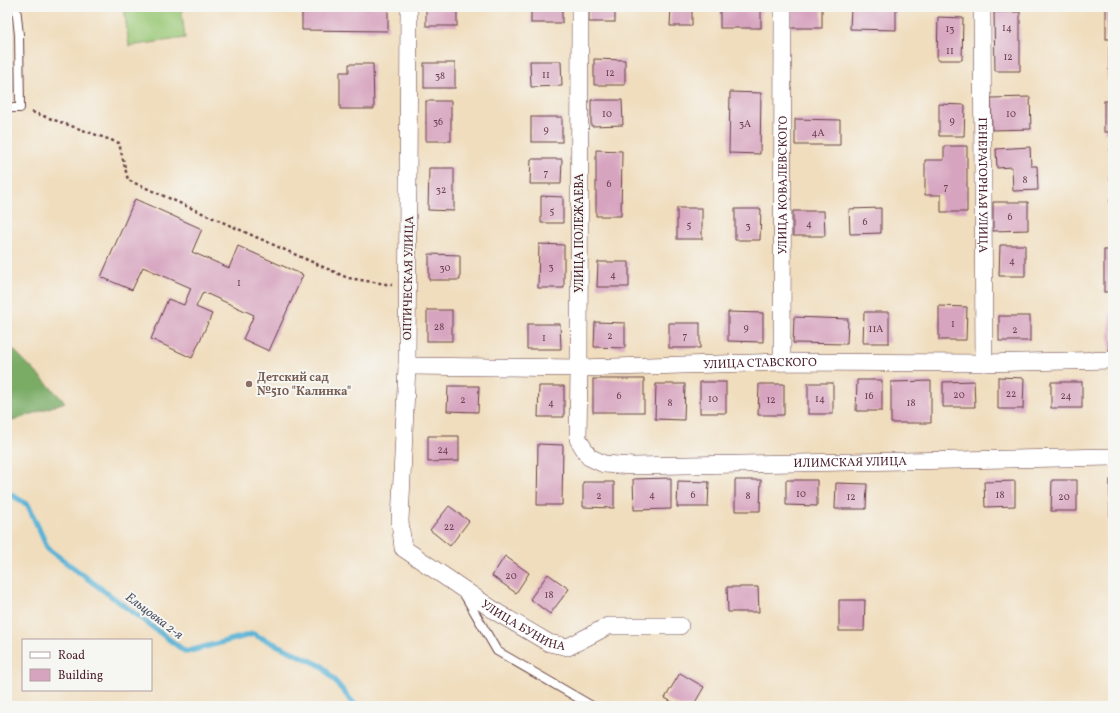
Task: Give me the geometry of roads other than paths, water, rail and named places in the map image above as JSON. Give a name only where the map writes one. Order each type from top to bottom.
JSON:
[{"type":"street","name":"ОПТИЧЕСКАЯ УЛИЦА","points":[[403,548],[400,521],[408,288],[409,7]]},
{"type":"street","name":"УЛИЦА ПОЛЕЖАЕВА","points":[[580,7],[578,439],[589,457]]},
{"type":"street","name":"УЛИЦА КОВАЛЕВСКОГО","points":[[782,362],[783,7]]},
{"type":"street","name":"ГЕНЕРАТОРНАЯ УЛИЦА","points":[[982,7],[984,363]]},
{"type":"street","name":"УЛИЦА СТАВСКОГО","points":[[406,366],[579,368],[782,362],[984,363],[1113,360]]},
{"type":"street","name":"ИЛИМСКАЯ УЛИЦА","points":[[589,457],[604,464],[634,466],[1113,457]]},
{"type":"street","name":"УЛИЦА БУНИНА","points":[[403,548],[461,589],[549,643],[568,647],[608,626],[680,626]]},
{"type":"lane","points":[[7,108],[20,108],[19,35],[16,7]]},
{"type":"lane","points":[[461,589],[497,651],[592,706]]},
{"type":"waterway","name":"Ельцовка 2-я","points":[[7,492],[28,505],[48,549],[186,652],[253,634],[322,666],[356,706]]},
{"type":"place","name":"Детский сад №510 \"Калинка\"","points":[[249,384]]}]
